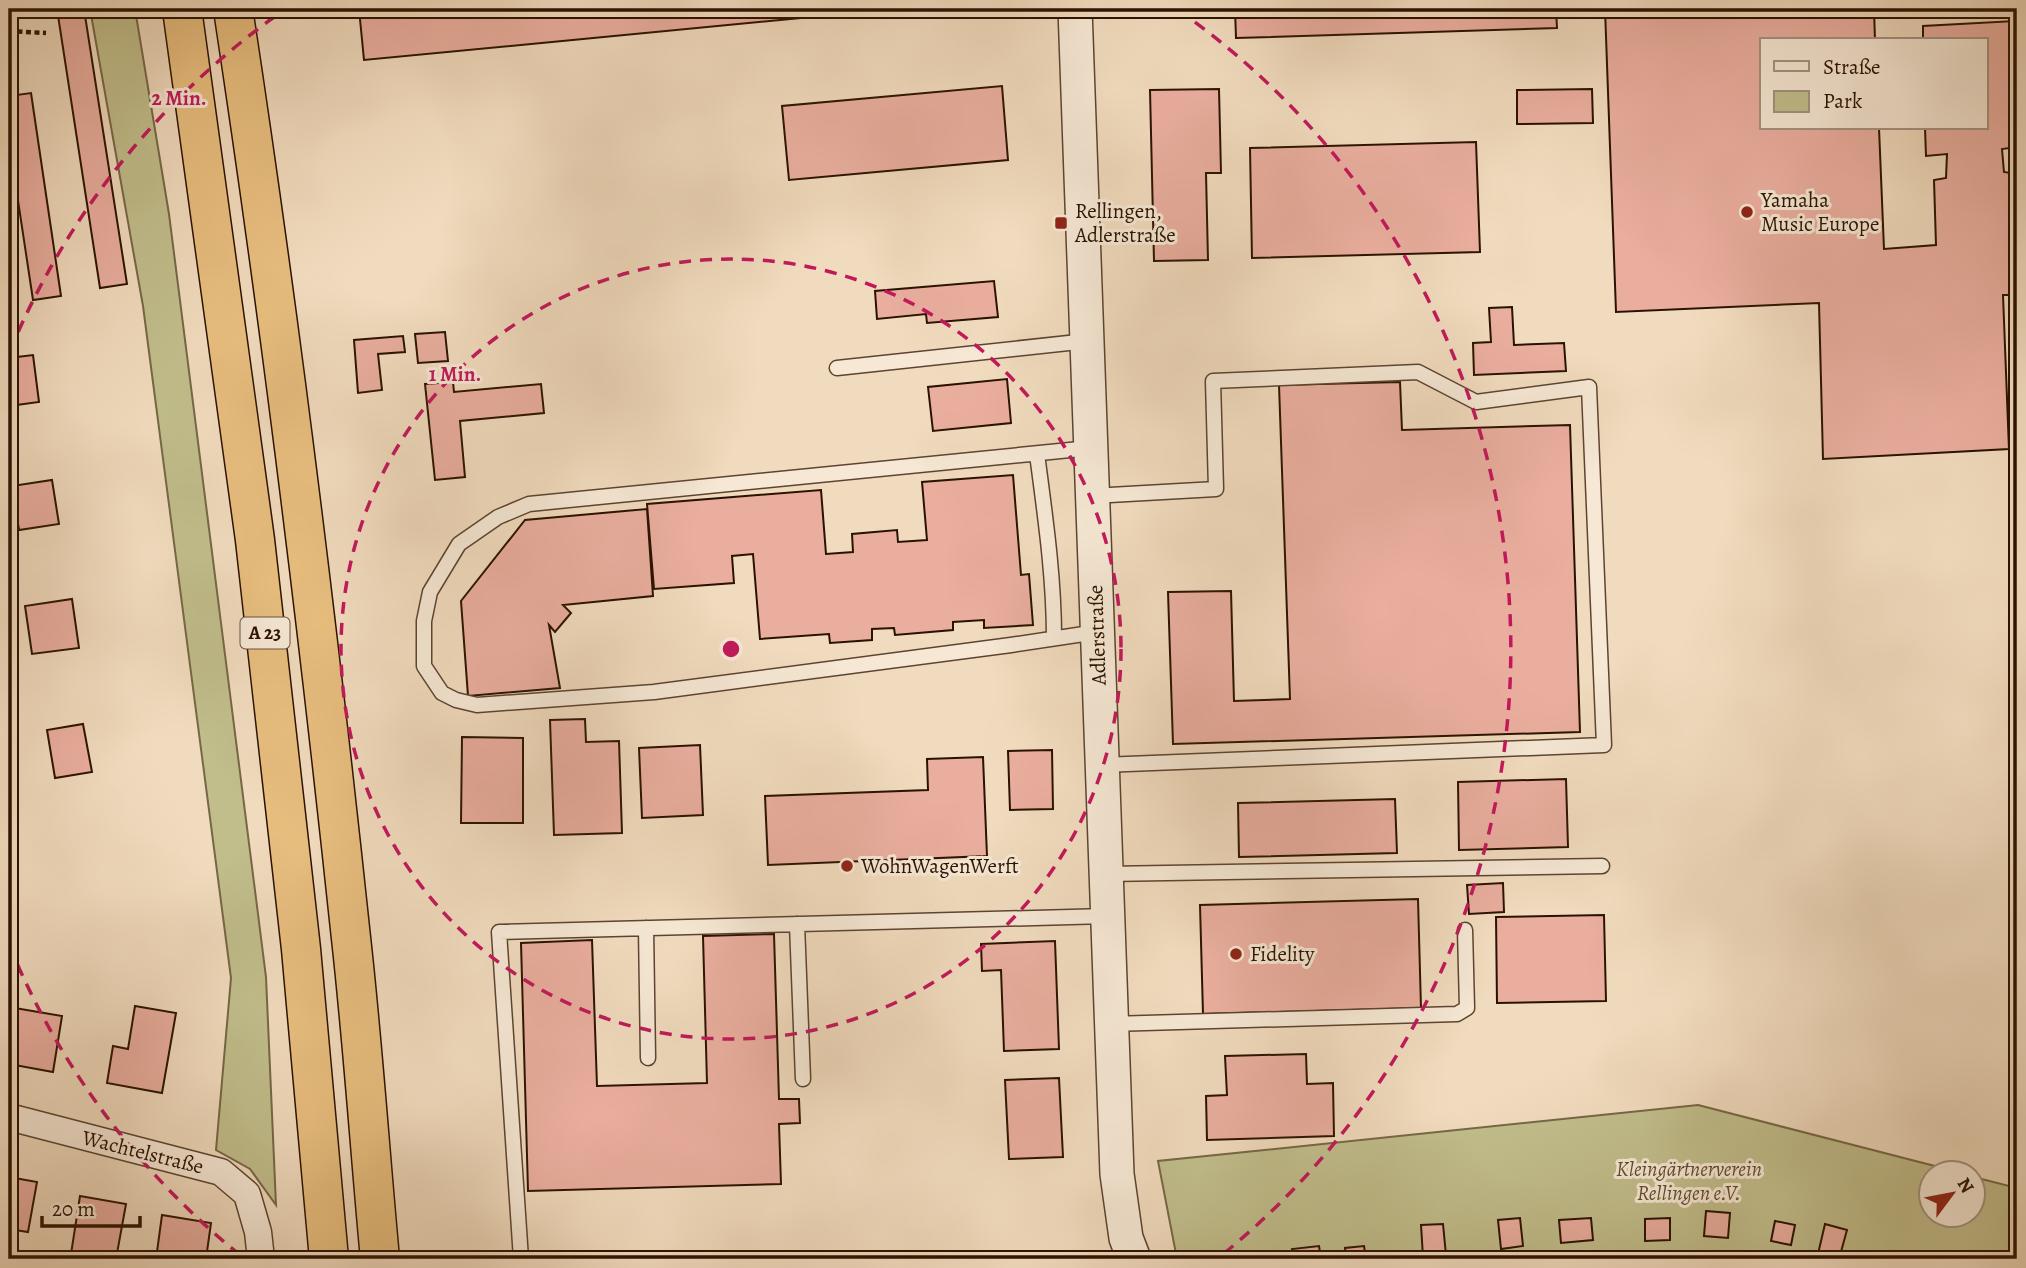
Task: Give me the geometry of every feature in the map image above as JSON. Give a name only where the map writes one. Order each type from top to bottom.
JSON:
[{"type":"highway","name":"A 23","points":[[182,9],[254,540],[300,935],[329,1259]]},
{"type":"highway","name":"A 23","points":[[233,9],[256,158],[305,535],[352,941],[380,1259]]},
{"type":"street","name":"Adlerstraße","points":[[1075,9],[1116,1174],[1126,1238],[1134,1259]]},
{"type":"street","name":"Wachtelstraße","points":[[9,1117],[221,1172],[247,1194],[258,1232],[261,1259]]},
{"type":"lane","points":[[837,368],[1087,341]]},
{"type":"lane","points":[[1092,496],[1216,489],[1213,381],[1418,372],[1476,402],[1589,387],[1604,744],[1102,765]]},
{"type":"lane","points":[[1090,448],[530,504],[498,517],[459,544],[430,592],[424,621],[424,666],[442,693],[477,705],[654,692],[1097,632]]},
{"type":"lane","points":[[1037,454],[1050,553],[1054,638]]},
{"type":"lane","points":[[1106,874],[1602,866]]},
{"type":"lane","points":[[521,1259],[499,932],[1107,916]]},
{"type":"lane","points":[[797,924],[803,1079]]},
{"type":"lane","points":[[646,928],[648,1058]]},
{"type":"lane","points":[[1111,1024],[1457,1014],[1467,1008],[1465,930]]},
{"type":"path","points":[[9,31],[46,33]]},
{"type":"green space","points":[[90,9],[135,9],[169,214],[266,977],[276,1205],[250,1169],[216,1150],[231,978],[143,306]]},
{"type":"green space","name":"Kleingärtnerverein Rellingen e.V.","points":[[1698,1105],[1918,1162],[1918,1230],[1988,1230],[1988,1181],[2017,1188],[2017,1259],[1177,1259],[1158,1161]]},
{"type":"building","points":[[57,9],[84,9],[127,284],[100,288]]},
{"type":"building","points":[[359,9],[895,9],[364,60]]},
{"type":"building","points":[[1235,9],[1556,9],[1557,28],[1236,38]]},
{"type":"building","name":"Yamaha Music Europe","points":[[1605,9],[1874,9],[1875,38],[1760,38],[1760,130],[1879,130],[1884,249],[1936,245],[1934,180],[1946,178],[1947,154],[1926,156],[1925,130],[1988,130],[1988,38],[1923,38],[1923,26],[2015,21],[2017,147],[2002,149],[2004,172],[2017,174],[2017,295],[2003,295],[2009,449],[1823,459],[1819,303],[1616,312]]},
{"type":"building","points":[[1002,86],[1008,160],[789,180],[782,106]]},
{"type":"building","points":[[1219,89],[1221,173],[1206,173],[1208,260],[1154,261],[1150,90]]},
{"type":"building","points":[[1592,89],[1593,123],[1517,124],[1517,90]]},
{"type":"building","points":[[31,93],[61,296],[33,300],[9,141],[9,96]]},
{"type":"building","points":[[1476,142],[1480,252],[1252,258],[1250,148]]},
{"type":"building","points":[[994,281],[998,317],[927,323],[926,314],[877,319],[875,291]]},
{"type":"building","points":[[1512,307],[1514,345],[1564,343],[1566,371],[1474,375],[1473,343],[1491,342],[1489,308]]},
{"type":"building","points":[[445,332],[448,361],[418,363],[415,334]]},
{"type":"building","points":[[403,336],[405,352],[378,354],[382,390],[358,393],[354,340]]},
{"type":"building","points":[[33,355],[39,402],[9,406],[9,358]]},
{"type":"building","points":[[1007,379],[1011,423],[933,431],[928,387]]},
{"type":"building","points":[[453,382],[454,392],[541,384],[544,413],[460,421],[465,477],[435,480],[425,384]]},
{"type":"building","points":[[1400,382],[1402,430],[1570,425],[1580,732],[1173,744],[1168,592],[1231,591],[1234,701],[1290,699],[1279,385]]},
{"type":"building","points":[[1013,475],[1021,575],[1029,574],[1033,625],[984,628],[984,620],[953,622],[953,630],[895,635],[894,628],[872,629],[872,640],[830,643],[829,634],[760,639],[753,554],[732,556],[734,583],[654,589],[647,504],[821,490],[826,554],[853,552],[852,534],[897,530],[898,542],[927,540],[922,482]]},
{"type":"building","points":[[52,480],[59,524],[19,530],[12,486]]},
{"type":"building","points":[[647,509],[653,596],[563,605],[571,613],[555,632],[549,625],[560,688],[468,696],[461,601],[525,520]]},
{"type":"building","points":[[72,599],[79,648],[32,654],[25,606]]},
{"type":"building","points":[[585,719],[586,742],[619,741],[622,833],[554,835],[550,720]]},
{"type":"building","points":[[83,724],[92,772],[55,778],[47,730]]},
{"type":"building","points":[[462,737],[523,738],[523,823],[461,823]]},
{"type":"building","points":[[700,745],[703,815],[642,818],[639,748]]},
{"type":"building","points":[[1052,750],[1053,809],[1010,810],[1008,751]]},
{"type":"building","points":[[983,757],[987,856],[768,865],[765,796],[928,790],[927,759]]},
{"type":"building","points":[[1566,779],[1568,847],[1459,850],[1458,782]]},
{"type":"building","points":[[1395,799],[1397,853],[1239,857],[1238,803]]},
{"type":"building","points":[[1503,883],[1504,912],[1469,914],[1467,885]]},
{"type":"building","points":[[1418,899],[1421,1008],[1203,1014],[1200,905]]},
{"type":"building","points":[[1604,915],[1606,1001],[1497,1003],[1496,917]]},
{"type":"building","points":[[774,934],[779,1099],[799,1099],[800,1123],[779,1124],[781,1184],[528,1191],[521,943],[592,940],[597,1086],[707,1083],[703,936]]},
{"type":"building","points":[[1055,941],[1059,1049],[1004,1051],[1001,970],[982,971],[981,944]]},
{"type":"building","points":[[135,1006],[176,1013],[162,1093],[107,1083],[113,1046],[128,1049]]},
{"type":"building","points":[[9,1007],[62,1016],[53,1072],[9,1064]]},
{"type":"building","points":[[1306,1054],[1307,1084],[1333,1083],[1334,1136],[1207,1140],[1206,1096],[1227,1095],[1225,1056]]},
{"type":"building","points":[[1059,1078],[1063,1157],[1009,1159],[1005,1080]]},
{"type":"building","points":[[9,1177],[37,1182],[28,1232],[9,1229]]},
{"type":"building","points":[[80,1196],[126,1204],[116,1259],[71,1254]]},
{"type":"building","points":[[1706,1211],[1730,1213],[1728,1238],[1704,1236]]},
{"type":"building","points":[[162,1215],[211,1223],[206,1259],[156,1259]]},
{"type":"building","points":[[1520,1218],[1523,1246],[1501,1249],[1498,1220]]},
{"type":"building","points":[[1591,1218],[1593,1240],[1561,1243],[1559,1220]]},
{"type":"building","points":[[1670,1218],[1670,1240],[1645,1241],[1645,1219]]},
{"type":"building","points":[[1775,1221],[1795,1225],[1791,1245],[1771,1241]]},
{"type":"building","points":[[1443,1224],[1446,1255],[1423,1257],[1421,1225]]},
{"type":"building","points":[[1825,1224],[1847,1230],[1839,1259],[1818,1254]]},
{"type":"building","points":[[1319,1246],[1321,1259],[1294,1259],[1292,1249]]},
{"type":"building","points":[[1364,1246],[1366,1259],[1346,1259],[1345,1248]]},
{"type":"building","points":[[1891,1251],[1913,1258],[1913,1259],[1889,1259]]},
{"type":"building","points":[[812,1252],[812,1259],[765,1258]]},
{"type":"place","name":"Yamaha Music Europe","points":[[1747,212]]},
{"type":"place","name":"Rellingen, Adlerstraße","points":[[1061,223]]},
{"type":"place","name":"WohnWagenWerft","points":[[847,866]]},
{"type":"place","name":"Fidelity","points":[[1236,954]]}]
